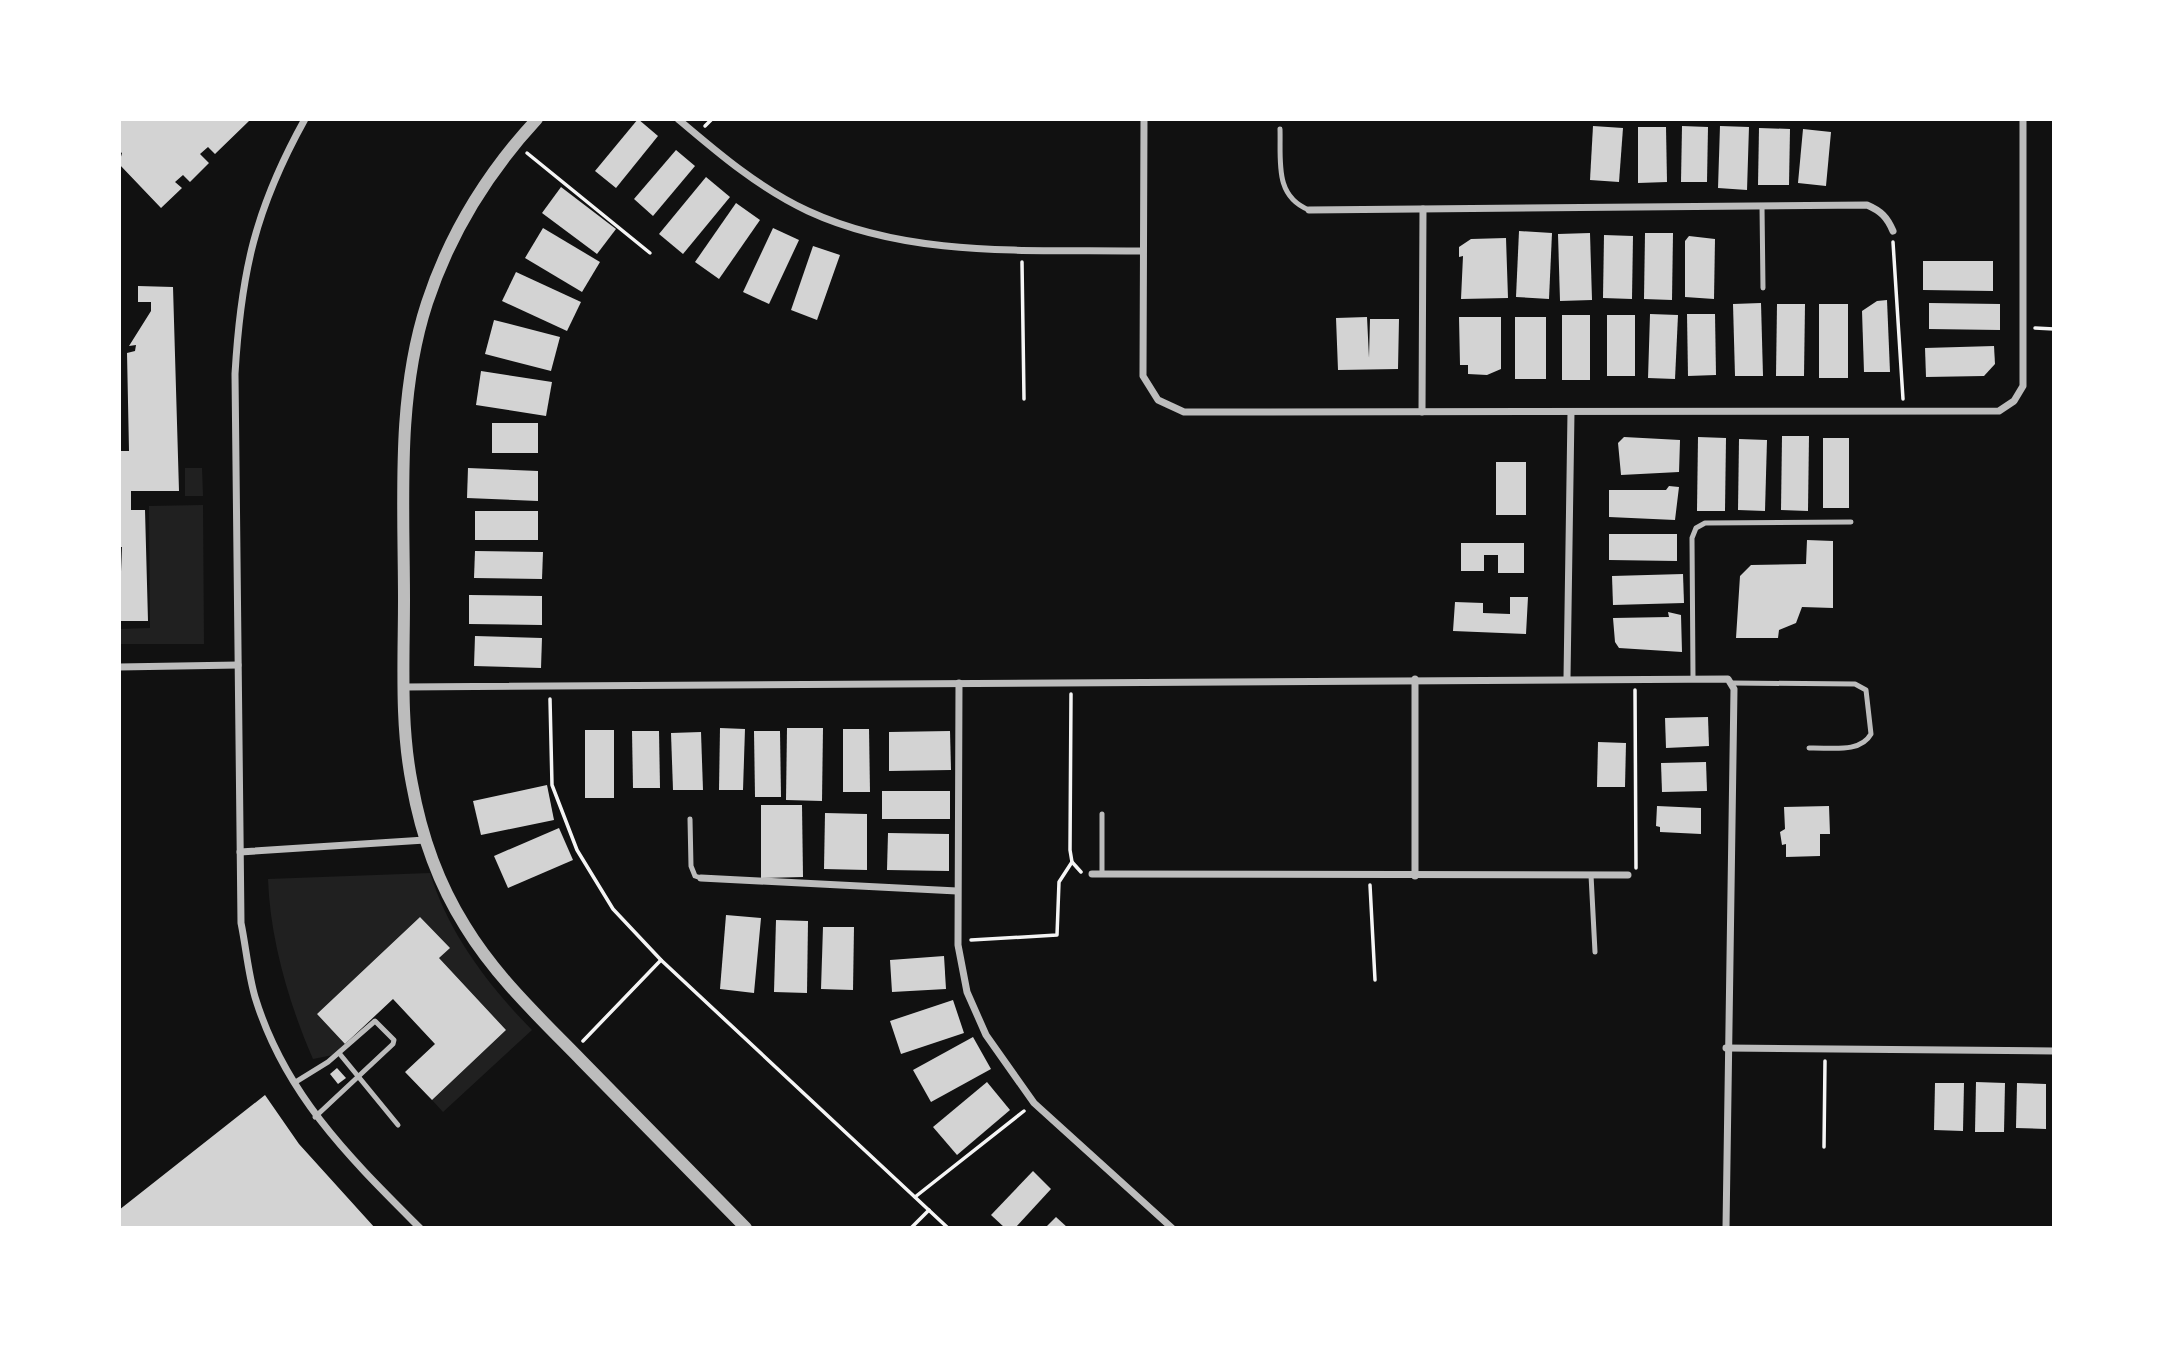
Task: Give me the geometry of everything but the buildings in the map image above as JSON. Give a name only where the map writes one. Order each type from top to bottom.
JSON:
[{"type":"street","points":[[305,119],[278,168],[254,234],[239,303],[235,374],[241,923],[255,996],[275,1046],[294,1083],[315,1117],[338,1146],[420,1228]]},
{"type":"street","points":[[537,119],[515,143],[478,194],[458,229],[440,266],[416,343],[405,424],[404,687],[411,780],[425,840],[449,898],[481,950],[520,998],[746,1228]]},
{"type":"street","points":[[678,119],[752,179],[808,211],[868,233],[930,246],[1143,251]]},
{"type":"street","points":[[1144,119],[1143,376],[1149,390],[1170,408],[1184,412],[1999,411],[2008,407],[2022,386],[2023,119]]},
{"type":"street","points":[[1309,209],[1867,205],[1879,210],[1888,219],[1893,231]]},
{"type":"street","points":[[1422,412],[1423,209]]},
{"type":"street","points":[[1567,678],[1571,412]]},
{"type":"street","points":[[119,667],[238,666]]},
{"type":"street","points":[[404,687],[1722,677],[1732,683],[1726,1228]]},
{"type":"street","points":[[1415,679],[1415,876]]},
{"type":"street","points":[[959,683],[958,941],[967,992],[986,1035],[1034,1103],[1172,1228]]},
{"type":"street","points":[[240,852],[425,840]]},
{"type":"street","points":[[1092,874],[1628,875]]},
{"type":"street","points":[[701,878],[957,891]]},
{"type":"street","points":[[1726,1048],[2054,1051]]},
{"type":"lane","points":[[1280,129],[1282,184],[1287,196],[1297,205],[1309,209]]},
{"type":"lane","points":[[1762,206],[1763,288]]},
{"type":"lane","points":[[1693,677],[1692,537],[1696,528],[1705,523],[1851,522]]},
{"type":"lane","points":[[1732,683],[1861,686],[1869,697],[1871,734],[1867,740],[1855,747],[1809,748]]},
{"type":"lane","points":[[1102,814],[1102,874]]},
{"type":"lane","points":[[690,819],[692,872],[701,878]]},
{"type":"lane","points":[[1591,875],[1595,951]]},
{"type":"lane","points":[[294,1083],[339,1053],[375,1021],[394,1040],[393,1044],[315,1117]]},
{"type":"lane","points":[[339,1053],[398,1125]]},
{"type":"path","points":[[515,143],[650,253]]},
{"type":"path","points":[[1893,231],[1903,411]]},
{"type":"path","points":[[1022,249],[1024,399]]},
{"type":"path","points":[[2023,328],[2054,328]]},
{"type":"path","points":[[1628,875],[1637,862],[1635,677]]},
{"type":"path","points":[[958,941],[1056,934],[1059,882],[1072,862],[1071,682]]},
{"type":"path","points":[[550,686],[552,785],[577,850],[613,909],[661,960],[948,1228]]},
{"type":"path","points":[[1072,862],[1080,872],[1092,874]]},
{"type":"path","points":[[1369,876],[1375,980]]},
{"type":"path","points":[[573,1051],[661,960]]},
{"type":"path","points":[[1824,1147],[1825,1049]]},
{"type":"path","points":[[915,1197],[1034,1103]]},
{"type":"path","points":[[911,1228],[929,1210]]},
{"type":"shaded area","points":[[185,468],[202,468],[203,496],[185,496]]},
{"type":"shaded area","points":[[203,505],[204,644],[119,644],[119,629],[150,628],[149,506]]},
{"type":"shaded area","points":[[430,873],[459,938],[485,977],[532,1030],[443,1112],[432,1100],[506,1030],[439,958],[449,948],[420,917],[317,1014],[345,1044],[333,1055],[313,1059],[282,971],[272,925],[268,879]]}]
